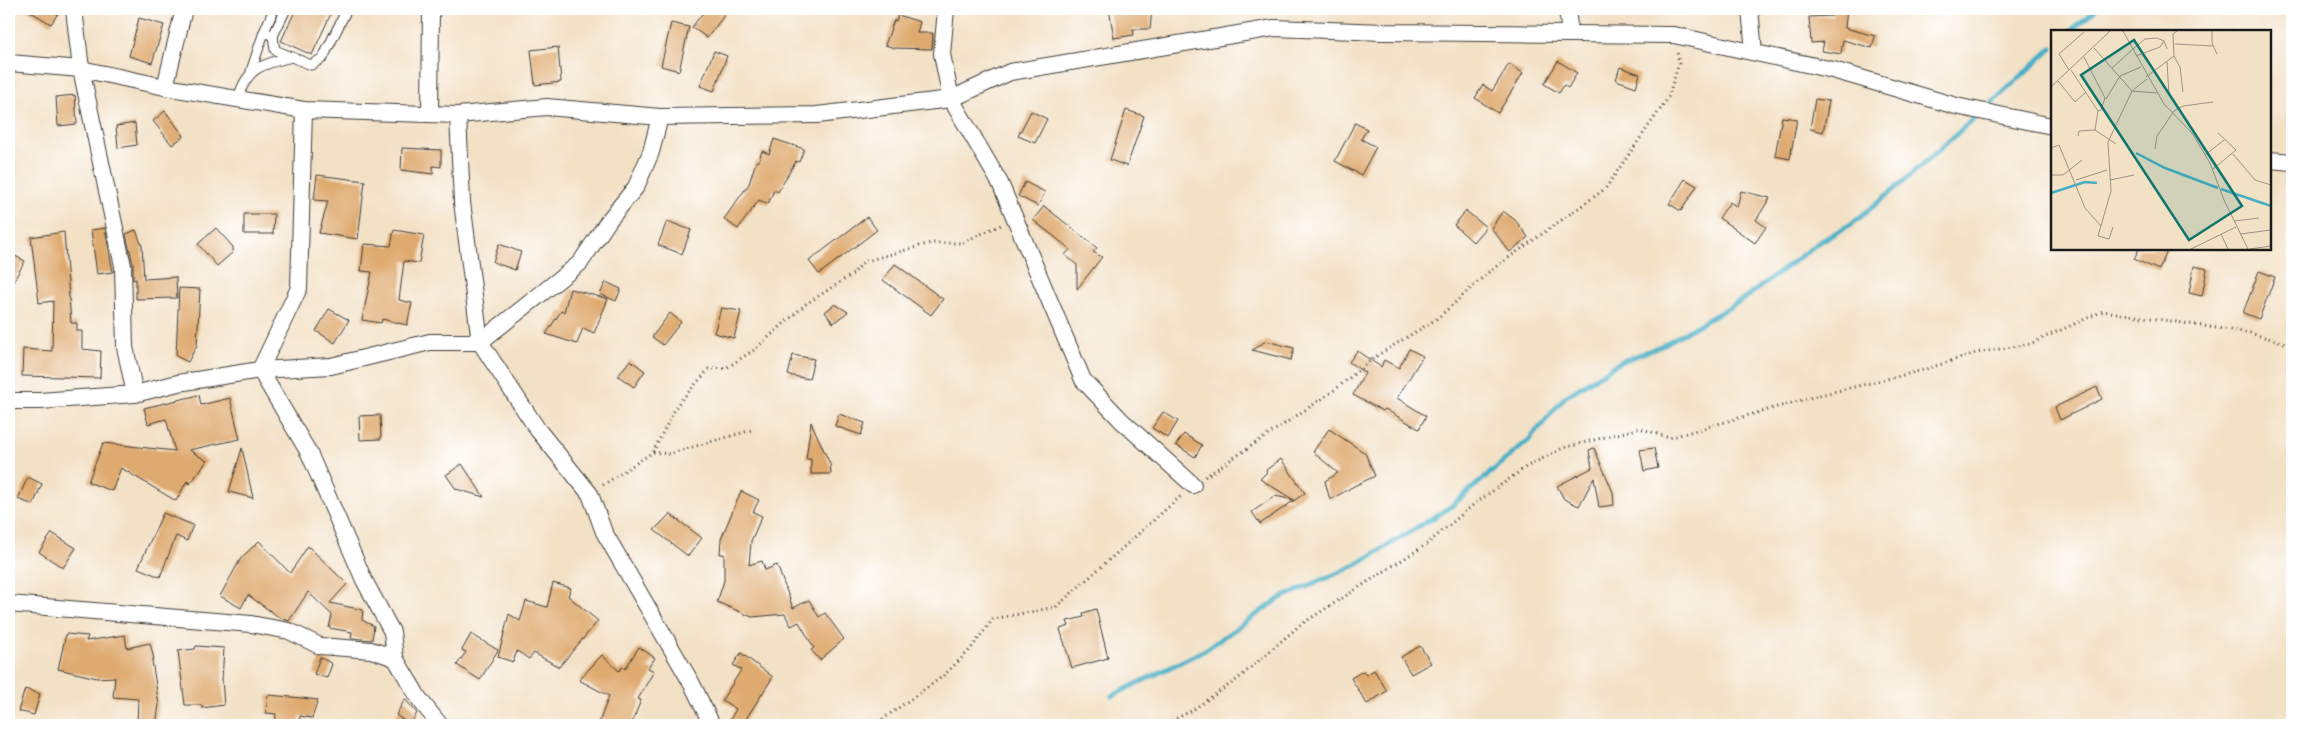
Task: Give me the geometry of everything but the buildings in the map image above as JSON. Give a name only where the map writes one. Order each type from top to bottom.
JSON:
[{"type":"street","points":[[74,9],[81,70],[123,266],[125,347],[135,394]]},
{"type":"street","points":[[165,87],[184,9]]},
{"type":"street","points":[[430,114],[431,9]]},
{"type":"street","points":[[946,9],[942,54],[951,99],[1000,184],[1082,380],[1122,421],[1192,485]]},
{"type":"street","points":[[1567,9],[1570,34]]},
{"type":"street","points":[[1750,9],[1754,52]]},
{"type":"street","points":[[9,63],[81,70],[165,87],[304,110],[458,115],[547,107],[660,117],[816,115],[951,99],[1010,72],[1274,28],[1384,32],[1674,35],[1833,70],[1956,106],[2051,126]]},
{"type":"street","points":[[260,370],[299,288],[304,110]]},
{"type":"street","points":[[458,115],[462,202],[480,342],[538,430],[590,494],[604,532],[692,684],[712,725]]},
{"type":"street","points":[[9,401],[40,401],[135,394],[178,383],[260,370],[331,366],[430,342],[480,342],[580,263],[608,220],[636,187],[651,152],[660,117]]},
{"type":"street","points":[[2271,160],[2292,162]]},
{"type":"street","points":[[260,370],[310,453],[364,580],[392,632],[395,658],[420,700],[440,725]]},
{"type":"street","points":[[9,604],[251,624],[289,631],[320,646],[371,650],[395,658]]},
{"type":"lane","points":[[238,99],[242,82],[251,71],[274,9]]},
{"type":"lane","points":[[286,9],[273,36],[275,50],[311,65],[323,58],[347,9]]},
{"type":"lane","points":[[264,32],[273,36]]},
{"type":"lane","points":[[251,71],[272,62],[292,57]]},
{"type":"path","points":[[874,725],[942,677],[970,650],[993,619],[1056,607],[1192,485],[1332,392],[1375,357],[1438,318],[1490,271],[1605,188],[1668,98],[1679,63],[1674,35]]},
{"type":"path","points":[[590,494],[653,452],[677,405],[709,369],[726,368],[754,350],[806,304],[853,274],[863,262],[931,243],[961,243],[1014,219]]},
{"type":"path","points":[[1163,725],[1191,711],[1239,678],[1300,625],[1427,544],[1473,505],[1526,467],[1563,448],[1640,428],[1669,438],[1816,396],[1920,371],[1976,353],[2030,344],[2103,311],[2250,333],[2292,345]]},
{"type":"path","points":[[653,452],[668,454],[752,430]]},
{"type":"waterway","points":[[2072,30],[2096,9]]},
{"type":"waterway","points":[[1985,109],[2051,49]]},
{"type":"waterway","points":[[1112,696],[1205,650],[1279,599],[1356,565],[1449,508],[1529,440],[1565,397],[1620,362],[1661,346],[1744,299],[1818,243],[1853,223],[1904,181],[1979,114]]}]
